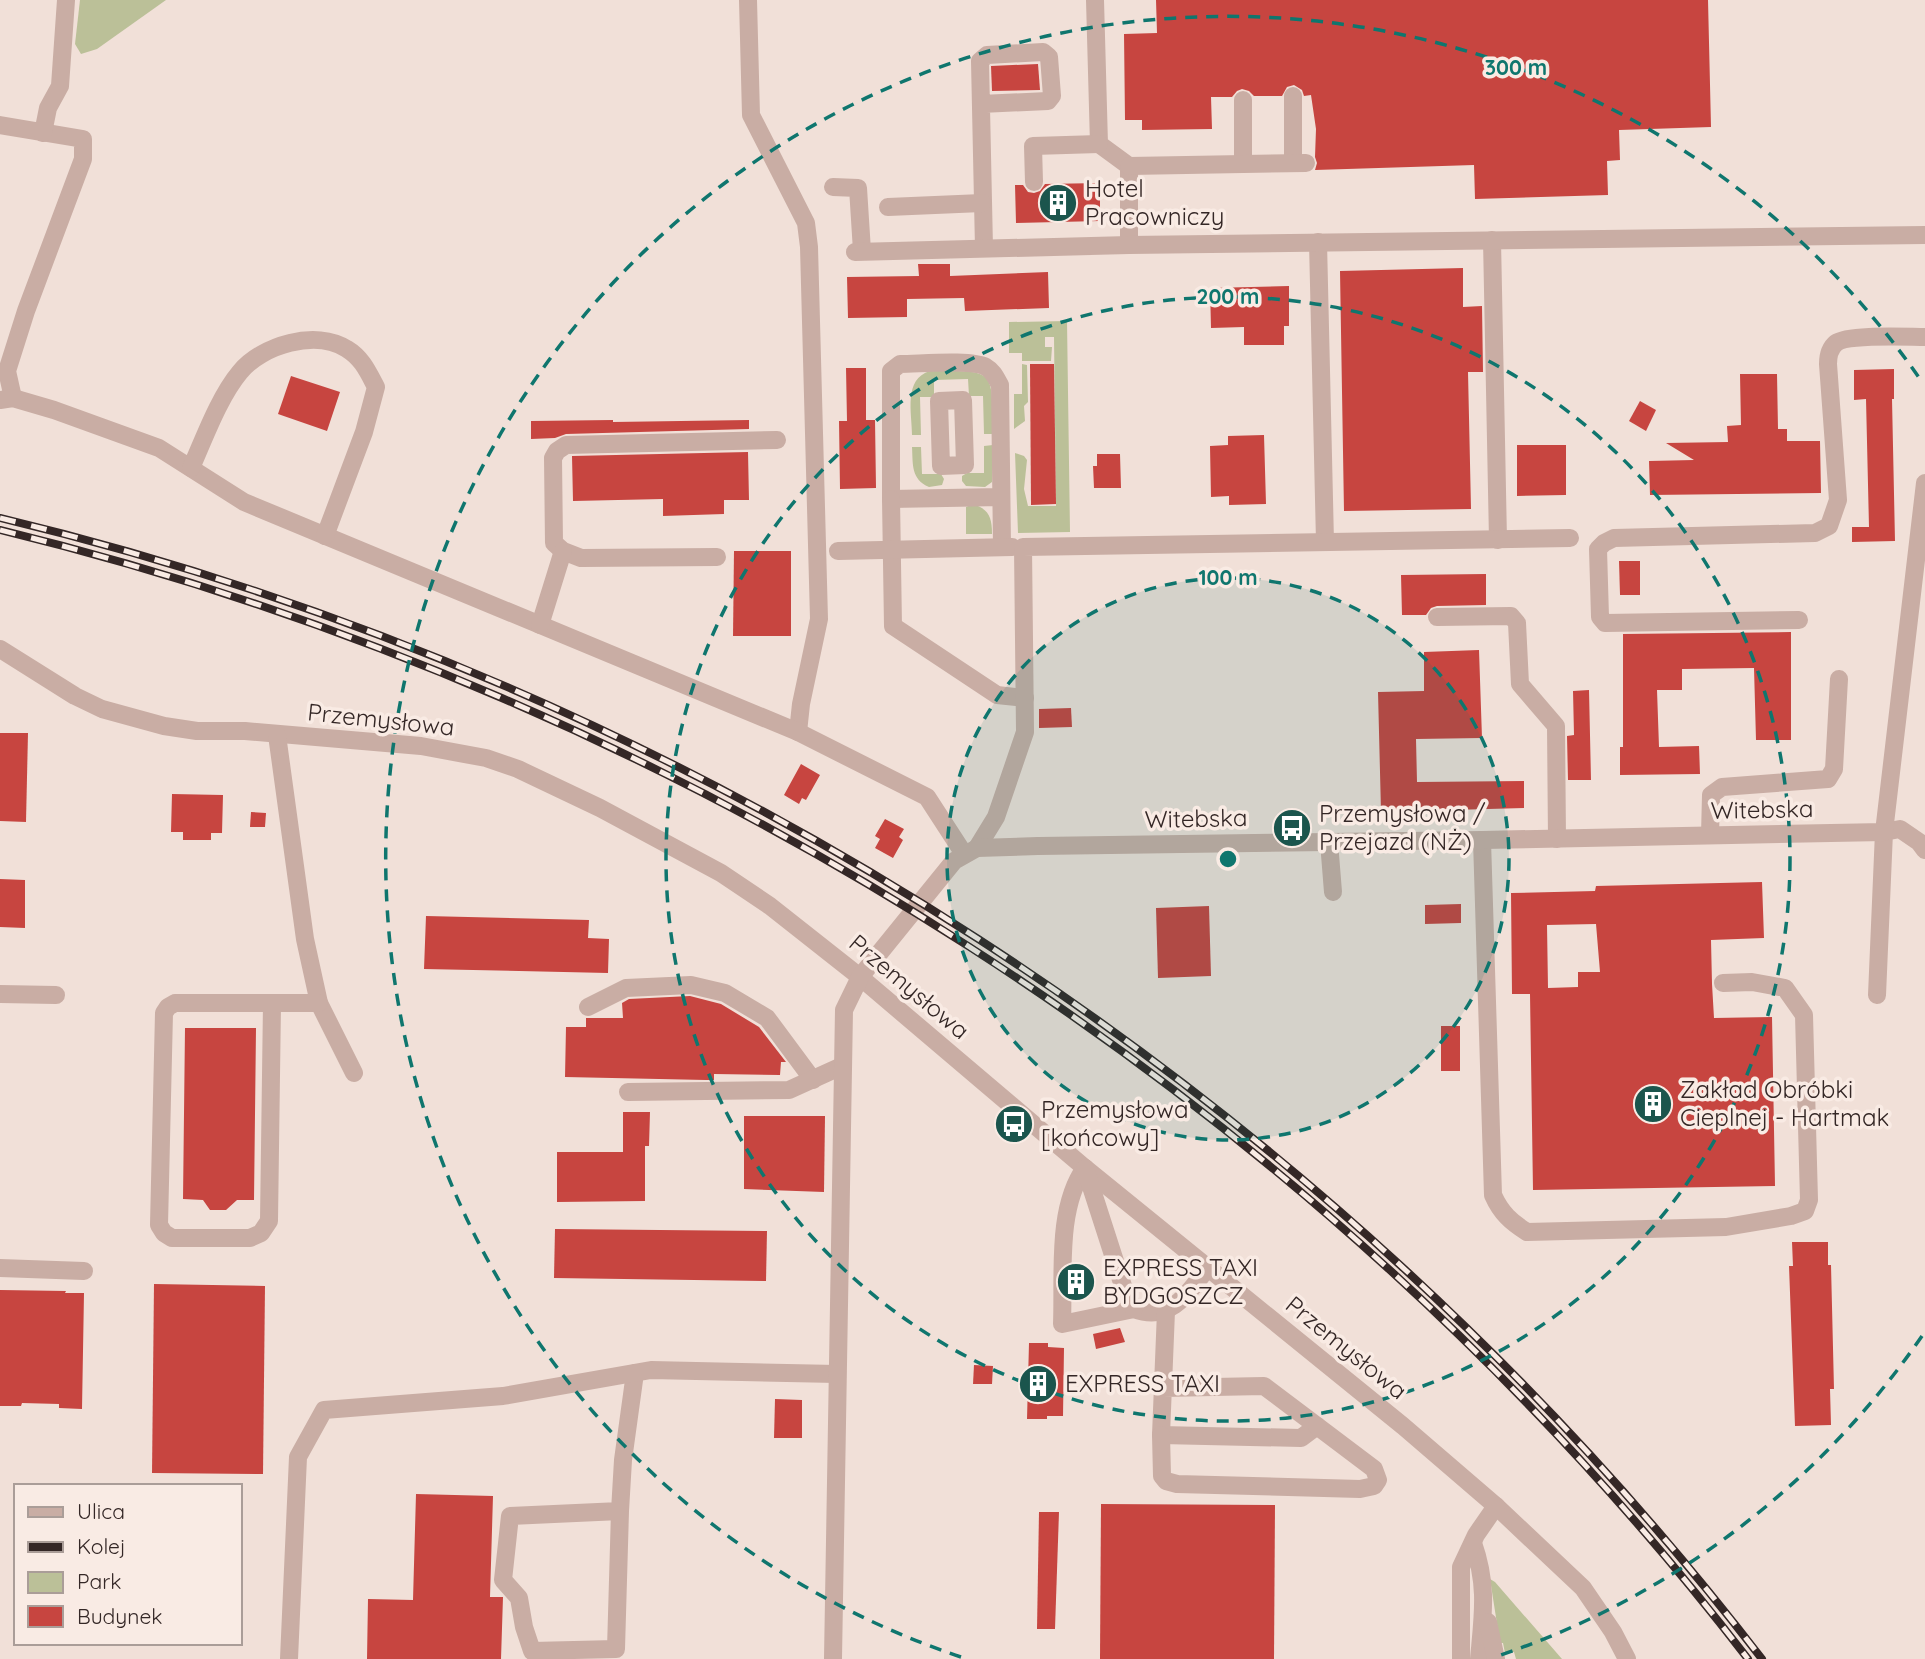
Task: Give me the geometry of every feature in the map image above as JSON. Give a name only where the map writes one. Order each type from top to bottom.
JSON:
[{"type":"street","points":[[43,133],[48,108],[60,86],[66,0]]},
{"type":"street","points":[[748,0],[751,115],[806,223],[809,247],[818,619],[801,704],[799,732]]},
{"type":"street","points":[[1096,0],[1099,144]]},
{"type":"street","points":[[981,104],[1048,101],[1052,96],[1049,57],[1043,52],[987,55],[980,61],[984,248]]},
{"type":"street","points":[[1034,182],[1033,146],[1099,144],[1129,166],[1300,162],[1293,96]]},
{"type":"street","points":[[1243,100],[1243,163]]},
{"type":"street","points":[[0,125],[83,139],[83,159],[4,364],[7,399],[54,410],[159,448],[244,502],[799,732],[927,797],[971,851]]},
{"type":"street","points":[[1129,166],[1129,245]]},
{"type":"street","points":[[833,187],[858,187],[858,251],[1925,234]]},
{"type":"street","points":[[888,207],[982,203]]},
{"type":"street","points":[[1492,240],[1498,540]]},
{"type":"street","points":[[1318,242],[1325,542]]},
{"type":"street","points":[[1799,620],[1605,623],[1600,617],[1598,549],[1614,538],[1815,533],[1829,526],[1839,500],[1828,364],[1831,349],[1836,343],[1849,338],[1925,337]]},
{"type":"street","points":[[191,468],[215,414],[239,373],[257,357],[294,342],[315,338],[346,348],[361,360],[376,387],[364,432],[325,536]]},
{"type":"street","points":[[1002,547],[1000,385],[990,369],[974,363],[900,364],[891,371],[893,626],[997,695],[1025,698]]},
{"type":"street","points":[[717,557],[581,558],[563,551],[554,543],[553,458],[557,451],[566,445],[777,440]]},
{"type":"street","points":[[952,465],[954,498]]},
{"type":"street","points":[[1877,995],[1884,832],[1922,539],[1925,483]]},
{"type":"street","points":[[891,499],[1001,497]]},
{"type":"street","points":[[838,551],[1570,538]]},
{"type":"street","points":[[832,1659],[844,1010],[860,976],[954,861],[971,851],[996,817],[1025,732],[1023,547]]},
{"type":"street","points":[[540,625],[563,551]]},
{"type":"street","points":[[1437,617],[1511,615],[1517,623],[1520,684],[1556,726],[1558,839]]},
{"type":"street","name":"Przemysłowa","points":[[0,649],[75,696],[102,709],[164,726],[421,746],[486,758],[518,769],[600,808],[721,873],[860,976],[1086,1168],[1496,1506],[1583,1588],[1613,1632],[1626,1659]]},
{"type":"street","points":[[1710,835],[1711,794],[1722,787],[1828,779],[1834,769],[1839,679]]},
{"type":"street","points":[[277,734],[303,926],[319,1003],[354,1073]]},
{"type":"street","name":"Witebska","points":[[971,851],[1884,832],[1900,829],[1919,842],[1925,850]]},
{"type":"street","points":[[1482,840],[1493,1195],[1499,1209],[1510,1221],[1527,1232],[1726,1227],[1791,1216],[1805,1211],[1810,1200],[1804,1016],[1785,988],[1752,982],[1723,983]]},
{"type":"street","points":[[1329,842],[1333,892]]},
{"type":"street","points":[[588,1007],[626,988],[691,985],[724,993],[766,1018],[813,1080]]},
{"type":"street","points":[[0,994],[56,995]]},
{"type":"street","points":[[272,1003],[269,1221],[261,1233],[250,1237],[172,1238],[163,1233],[159,1225],[164,1013],[175,1003],[272,1003],[319,1003]]},
{"type":"street","points":[[628,1092],[789,1090],[842,1066]]},
{"type":"street","points":[[1086,1168],[1124,1289],[1134,1309]]},
{"type":"street","points":[[1086,1168],[1077,1180],[1065,1216],[1062,1324],[1134,1309],[1144,1312],[1166,1311],[1187,1295],[1208,1267]]},
{"type":"street","points":[[0,1268],[84,1270]]},
{"type":"street","points":[[1163,1388],[1264,1386],[1374,1469],[1378,1480],[1374,1486],[1360,1489],[1177,1484],[1166,1481],[1162,1476],[1161,1436],[1166,1311]]},
{"type":"street","points":[[289,1659],[298,1457],[324,1410],[503,1396],[651,1370],[837,1374]]},
{"type":"street","points":[[620,1511],[510,1516],[503,1580],[519,1598],[532,1651],[620,1654],[620,1511],[623,1461],[635,1373]]},
{"type":"street","points":[[1161,1436],[1301,1438],[1317,1426]]},
{"type":"street","points":[[1461,1659],[1461,1567],[1496,1506]]},
{"type":"street","points":[[1473,1543],[1481,1566],[1484,1587],[1479,1659]]},
{"type":"street","points":[[1483,1613],[1490,1625],[1496,1659]]},
{"type":"green space","points":[[80,0],[166,0],[97,49],[81,54],[75,44]]},
{"type":"green space","points":[[1067,321],[1070,532],[1018,533],[1015,453],[1027,460],[1024,489],[1028,506],[1056,506],[1054,337],[1045,337],[1045,347],[1052,347],[1051,361],[1022,361],[1022,353],[1009,353],[1009,322]]},
{"type":"green space","points":[[1022,364],[1027,365],[1028,402],[1024,406],[1025,421],[1014,429],[1014,394],[1022,394]]},
{"type":"green space","points":[[930,371],[968,372],[986,378],[992,396],[993,434],[984,434],[983,396],[969,396],[968,379],[934,380],[934,397],[920,397],[921,435],[912,435],[912,389],[921,375]]},
{"type":"green space","points":[[993,445],[992,482],[985,487],[966,486],[962,476],[967,473],[984,473],[984,446]]},
{"type":"green space","points":[[912,447],[921,447],[922,474],[941,474],[944,479],[942,485],[929,487],[919,480],[914,471]]},
{"type":"green space","points":[[973,504],[988,515],[992,534],[966,534],[966,507]]},
{"type":"green space","points":[[1490,1579],[1562,1659],[1516,1659],[1514,1652],[1505,1653],[1503,1643],[1500,1643]]},
{"type":"building","points":[[1156,0],[1708,0],[1711,127],[1619,130],[1620,160],[1607,161],[1608,195],[1475,199],[1474,165],[1315,170],[1316,129],[1311,95],[1304,96],[1302,90],[1294,85],[1287,87],[1282,96],[1254,96],[1242,89],[1232,97],[1211,97],[1212,129],[1142,130],[1142,120],[1125,120],[1124,34],[1157,33]]},
{"type":"building","points":[[1038,64],[1040,90],[992,91],[991,66]]},
{"type":"building","name":"Hotel Pracowniczy","points":[[1100,183],[1100,221],[1016,223],[1015,185],[1023,185],[1028,192],[1034,193],[1040,191],[1045,184]]},
{"type":"building","points":[[918,264],[950,264],[950,276],[1048,272],[1049,308],[965,311],[964,298],[907,299],[907,317],[848,318],[847,277],[919,276]]},
{"type":"building","points":[[1463,268],[1463,307],[1482,306],[1483,372],[1468,372],[1471,509],[1344,511],[1340,271]]},
{"type":"building","points":[[1289,286],[1289,326],[1284,326],[1284,345],[1244,345],[1244,327],[1211,328],[1210,288]]},
{"type":"building","points":[[1030,364],[1054,364],[1056,504],[1031,505]]},
{"type":"building","points":[[846,368],[866,368],[866,420],[875,420],[876,488],[840,489],[839,421],[847,421]]},
{"type":"building","points":[[1894,369],[1892,399],[1895,541],[1852,542],[1852,527],[1869,527],[1866,399],[1854,400],[1854,370]]},
{"type":"building","points":[[1740,374],[1777,374],[1778,429],[1787,429],[1787,441],[1820,441],[1821,493],[1650,495],[1649,461],[1694,460],[1666,443],[1728,442],[1727,426],[1741,425]]},
{"type":"building","points":[[291,376],[340,392],[327,431],[278,414]]},
{"type":"building","points":[[1640,401],[1656,410],[1646,431],[1629,421]]},
{"type":"building","points":[[749,420],[749,429],[566,434],[555,438],[531,439],[531,421]]},
{"type":"building","points":[[1264,435],[1266,504],[1229,505],[1229,496],[1211,497],[1210,446],[1228,445],[1228,436]]},
{"type":"building","points":[[1517,445],[1566,445],[1566,495],[1517,496]]},
{"type":"building","points":[[748,452],[749,500],[724,500],[724,514],[663,516],[663,499],[573,501],[572,456]]},
{"type":"building","points":[[1097,454],[1120,454],[1121,488],[1094,488],[1093,466],[1097,466]]},
{"type":"building","points":[[734,551],[791,551],[791,636],[733,636]]},
{"type":"building","points":[[1619,561],[1640,561],[1640,595],[1620,595]]},
{"type":"building","points":[[1486,574],[1486,605],[1437,606],[1431,608],[1426,615],[1402,615],[1401,575]]},
{"type":"building","points":[[1791,632],[1791,740],[1756,740],[1754,668],[1682,669],[1682,690],[1657,690],[1659,747],[1699,746],[1700,774],[1620,775],[1620,747],[1623,747],[1623,634]]},
{"type":"building","points":[[1479,650],[1482,738],[1416,739],[1417,782],[1524,781],[1524,808],[1381,812],[1378,692],[1424,691],[1424,652]]},
{"type":"building","points":[[1589,690],[1591,780],[1568,780],[1567,736],[1574,735],[1573,691]]},
{"type":"building","points":[[1071,708],[1072,727],[1039,728],[1039,709]]},
{"type":"building","points":[[0,733],[28,733],[26,822],[0,821]]},
{"type":"building","points":[[801,764],[820,775],[806,800],[802,798],[799,804],[784,795]]},
{"type":"building","points":[[172,794],[223,795],[222,833],[211,833],[211,840],[183,840],[183,832],[171,832]]},
{"type":"building","points":[[251,812],[266,813],[265,827],[250,827]]},
{"type":"building","points":[[885,819],[904,829],[899,837],[903,840],[893,858],[875,848],[880,839],[875,836]]},
{"type":"building","points":[[0,879],[25,880],[25,928],[0,927]]},
{"type":"building","name":"Zakład Obróbki Cieplnej - Hartmak","points":[[1762,882],[1764,938],[1711,940],[1712,984],[1714,1018],[1772,1017],[1775,1186],[1533,1190],[1530,994],[1512,994],[1511,893],[1595,891],[1596,886]],"holes":[[[1596,924],[1600,972],[1578,972],[1578,987],[1548,988],[1547,925]]]},
{"type":"building","points":[[1461,904],[1461,923],[1425,924],[1425,905]]},
{"type":"building","points":[[1209,906],[1211,976],[1158,978],[1156,908]]},
{"type":"building","points":[[426,916],[589,920],[588,938],[609,939],[608,973],[424,969]]},
{"type":"building","points":[[690,996],[721,1004],[759,1027],[786,1062],[781,1062],[780,1075],[714,1074],[714,1080],[565,1077],[566,1027],[586,1027],[586,1018],[623,1018],[622,1003],[629,999]]},
{"type":"building","points":[[1441,1026],[1460,1026],[1460,1071],[1441,1071]]},
{"type":"building","points":[[185,1028],[256,1028],[254,1200],[237,1200],[226,1210],[210,1210],[203,1200],[183,1199]]},
{"type":"building","points":[[623,1112],[650,1112],[649,1146],[645,1146],[645,1201],[557,1202],[557,1152],[623,1152]]},
{"type":"building","points":[[744,1116],[825,1116],[824,1192],[744,1189]]},
{"type":"building","points":[[555,1229],[767,1231],[766,1281],[554,1278]]},
{"type":"building","points":[[1792,1242],[1828,1242],[1834,1389],[1830,1389],[1831,1425],[1795,1426],[1789,1266],[1793,1266]]},
{"type":"building","points":[[154,1284],[265,1286],[263,1474],[152,1473]]},
{"type":"building","points":[[0,1290],[84,1293],[82,1409],[59,1408],[59,1404],[22,1403],[21,1406],[0,1406]]},
{"type":"building","points":[[1120,1328],[1125,1342],[1096,1349],[1093,1334]]},
{"type":"building","points":[[1029,1343],[1048,1343],[1048,1347],[1064,1348],[1063,1416],[1027,1419]]},
{"type":"building","points":[[974,1365],[993,1366],[992,1384],[973,1384]]},
{"type":"building","points":[[775,1399],[802,1400],[802,1438],[774,1438]]},
{"type":"building","points":[[416,1494],[493,1496],[490,1597],[503,1597],[501,1659],[367,1659],[368,1599],[413,1600]]},
{"type":"building","points":[[1101,1504],[1275,1505],[1274,1659],[1100,1659]]},
{"type":"building","points":[[1039,1512],[1059,1512],[1055,1629],[1037,1629]]},
{"type":"railway","points":[[0,518],[257,592],[507,687],[748,803],[978,939],[1196,1093],[1401,1266],[1590,1455],[1762,1659]]},
{"type":"railway","points":[[0,530],[254,603],[502,698],[741,813],[969,947],[1186,1099],[1389,1269],[1577,1456],[1748,1659]]},
{"type":"place","name":"Hotel Pracowniczy","points":[[1058,203]]},
{"type":"place","name":"Przemysłowa / Przejazd (NŻ)","points":[[1292,828]]},
{"type":"place","name":"Zakład Obróbki Cieplnej - Hartmak","points":[[1653,1104]]},
{"type":"place","name":"Przemysłowa [końcowy]","points":[[1014,1124]]},
{"type":"place","name":"EXPRESS TAXI BYDGOSZCZ","points":[[1076,1282]]},
{"type":"place","name":"EXPRESS TAXI","points":[[1038,1384]]}]
